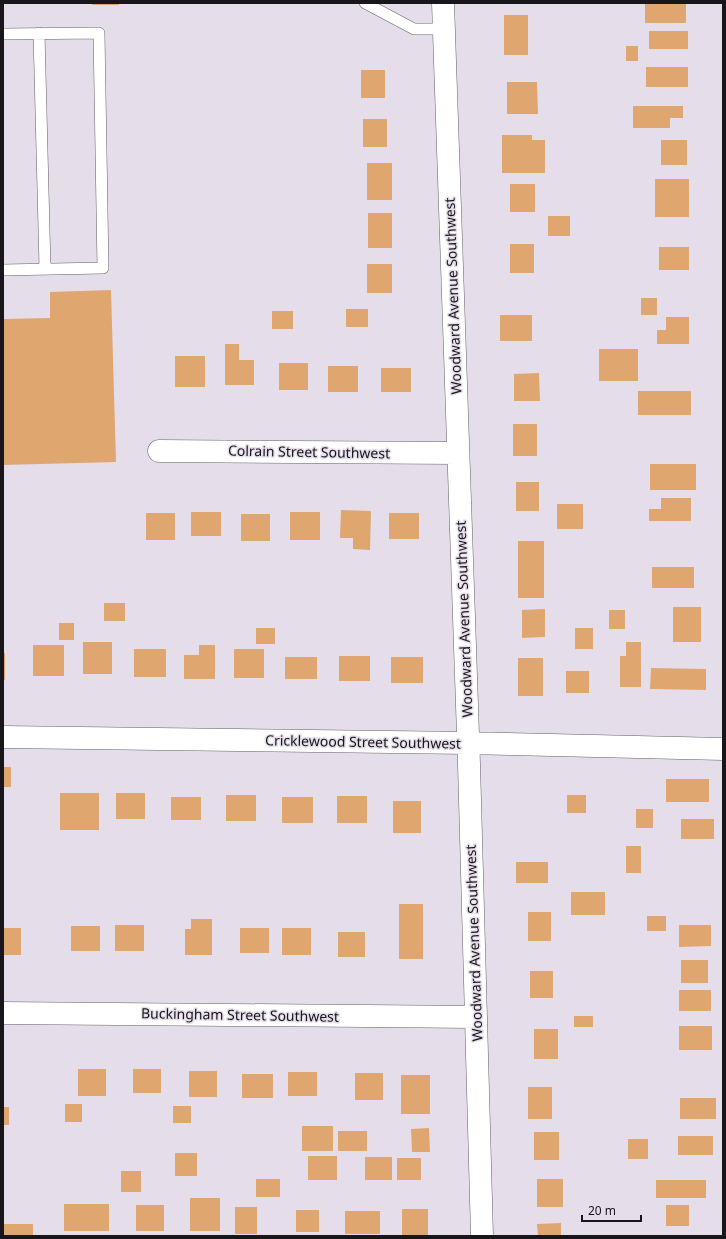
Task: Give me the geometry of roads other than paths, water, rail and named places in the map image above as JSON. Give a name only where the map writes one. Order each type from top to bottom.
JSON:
[{"type":"street","name":"Woodward Avenue Southwest","points":[[443,3],[468,743],[482,1236]]},
{"type":"street","name":"Colrain Street Southwest","points":[[159,451],[458,453]]},
{"type":"street","name":"Cricklewood Street Southwest","points":[[3,737],[468,743],[723,749]]},
{"type":"street","name":"Buckingham Street Southwest","points":[[3,1013],[476,1017]]},
{"type":"lane","points":[[365,3],[414,29],[445,29]]},
{"type":"lane","points":[[3,34],[39,32],[99,33],[103,268],[3,270]]},
{"type":"lane","points":[[39,32],[45,268]]}]
